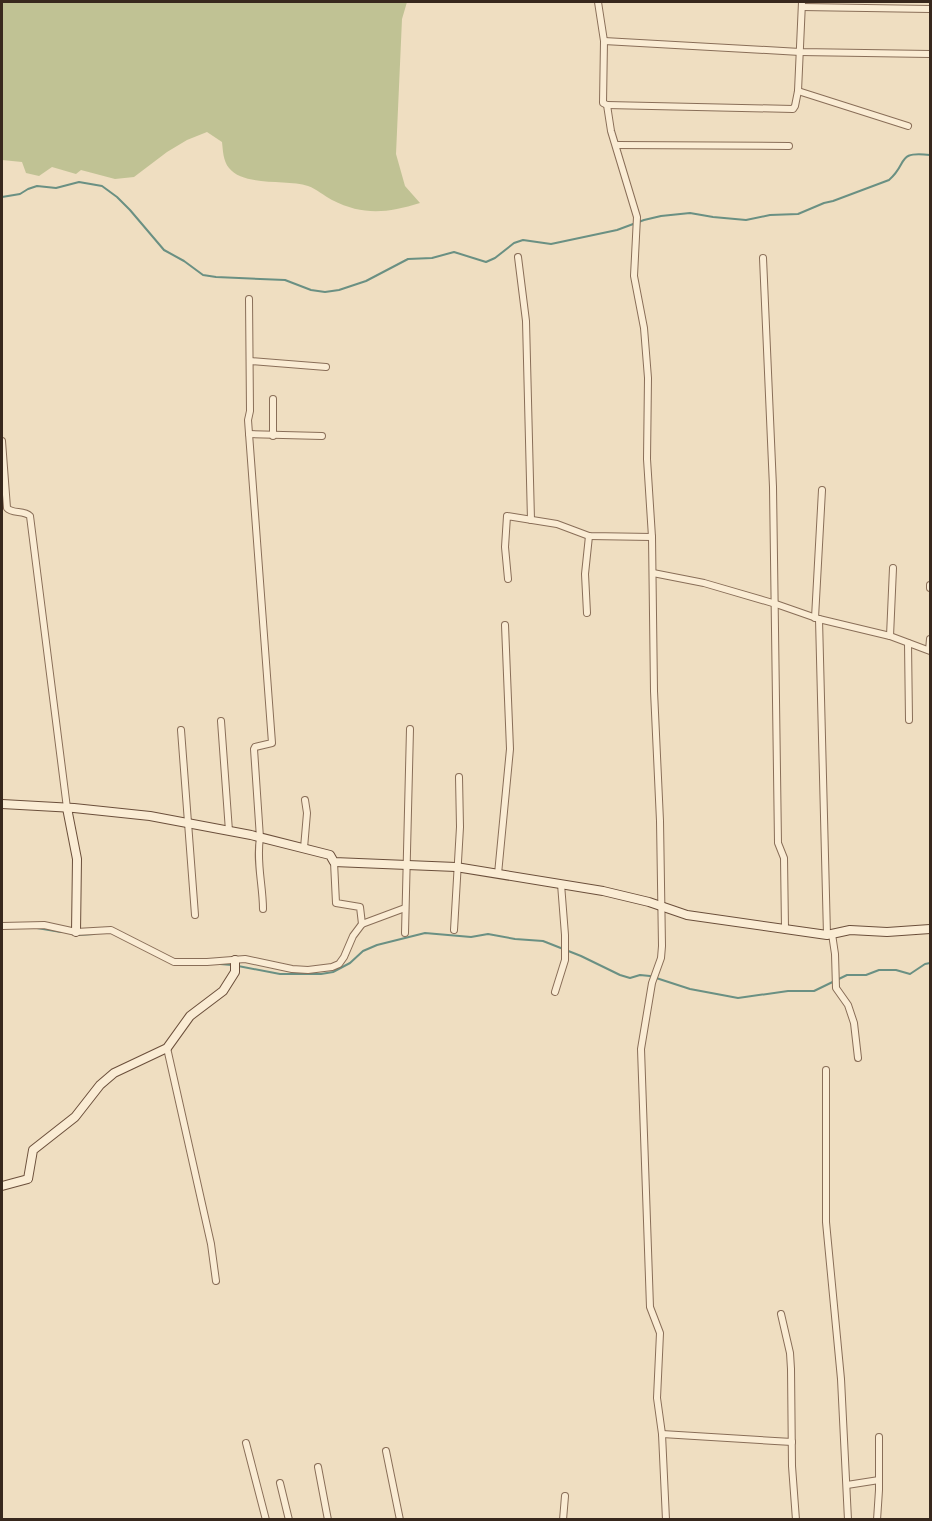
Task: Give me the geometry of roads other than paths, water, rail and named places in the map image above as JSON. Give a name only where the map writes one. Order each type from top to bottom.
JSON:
[{"type":"street","points":[[598,2],[604,41],[603,103],[607,105],[611,131],[637,217],[634,276],[644,328],[648,378],[647,459],[652,537],[654,692],[662,908],[661,958],[652,983],[641,1048],[650,1307],[660,1333],[657,1398],[662,1434],[666,1520]]},
{"type":"street","points":[[607,105],[790,109],[795,106],[798,91],[802,4],[930,9]]},
{"type":"street","points":[[604,41],[800,52],[930,54]]},
{"type":"street","points":[[798,91],[908,126]]},
{"type":"street","points":[[616,145],[789,146]]},
{"type":"street","points":[[518,257],[526,321],[531,520]]},
{"type":"street","points":[[763,258],[773,487],[778,843],[784,858],[785,928]]},
{"type":"street","points":[[249,298],[249,434],[272,743],[254,747],[263,909]]},
{"type":"street","points":[[250,361],[326,367]]},
{"type":"street","points":[[273,399],[273,435]]},
{"type":"street","points":[[249,434],[322,436]]},
{"type":"street","points":[[2,441],[7,510],[27,513],[30,516],[67,808],[77,859],[76,932]]},
{"type":"street","points":[[822,490],[817,619],[830,934],[835,954],[836,988],[848,1005],[851,1014],[858,1058]]},
{"type":"street","points":[[508,579],[505,547],[509,516],[557,524],[589,536],[652,537]]},
{"type":"street","points":[[588,613],[585,574],[589,536]]},
{"type":"street","points":[[890,636],[892,568]]},
{"type":"street","points":[[652,573],[704,583],[776,604],[817,619],[890,636],[930,651],[930,639]]},
{"type":"street","points":[[498,874],[510,748],[505,625]]},
{"type":"street","points":[[908,643],[909,720]]},
{"type":"street","points":[[221,721],[230,831]]},
{"type":"street","points":[[181,729],[195,915]]},
{"type":"street","points":[[405,933],[411,729]]},
{"type":"street","points":[[454,930],[460,827],[459,777]]},
{"type":"street","points":[[304,848],[307,813],[305,800]]},
{"type":"street","points":[[2,804],[150,816],[230,831],[330,855],[334,862],[336,903],[360,907],[362,924]]},
{"type":"street","points":[[334,862],[456,867],[630,897],[687,915],[830,934],[850,930],[887,932],[930,930]]},
{"type":"street","points":[[555,992],[565,960],[561,884]]},
{"type":"street","points":[[2,926],[44,925],[76,932],[111,930],[174,962],[245,959],[308,970],[339,964],[353,936],[362,924],[405,908]]},
{"type":"street","points":[[2,1186],[28,1179],[33,1150],[75,1117],[100,1085],[114,1073],[167,1048],[190,1016],[223,991],[235,972],[235,960]]},
{"type":"street","points":[[167,1048],[211,1244],[216,1281]]},
{"type":"street","points":[[825,1070],[826,1222],[841,1379],[848,1520]]},
{"type":"street","points":[[781,1314],[791,1369],[796,1520]]},
{"type":"street","points":[[662,1434],[792,1442]]},
{"type":"street","points":[[877,1520],[879,1437]]},
{"type":"street","points":[[246,1443],[266,1520]]},
{"type":"street","points":[[386,1451],[400,1520]]},
{"type":"street","points":[[318,1467],[328,1520]]},
{"type":"street","points":[[847,1485],[879,1479]]},
{"type":"street","points":[[280,1483],[289,1520]]},
{"type":"street","points":[[563,1520],[565,1496]]},
{"type":"waterway","points":[[2,197],[20,194],[37,186],[56,188],[79,182],[102,186],[130,210],[164,250],[203,275],[285,280],[311,290],[325,292],[366,281],[408,259],[432,258],[454,252],[486,262],[514,243],[523,240],[551,244],[617,230],[661,216],[690,213],[746,220],[770,215],[798,214],[889,180],[907,157],[919,154],[930,155]]},
{"type":"waterway","points":[[37,928],[61,932]]},
{"type":"waterway","points":[[238,966],[280,974],[321,974],[333,972],[350,963],[363,951],[377,945],[425,933],[471,937],[488,934],[543,941],[630,978],[640,975],[650,976],[690,989],[738,998],[788,991],[814,991],[847,975],[866,975],[879,970],[896,970],[910,974],[930,963]]},
{"type":"waterway","points":[[76,935],[94,934]]},
{"type":"waterway","points":[[220,964],[232,965]]},
{"type":"waterway","points":[[175,965],[203,965]]}]
